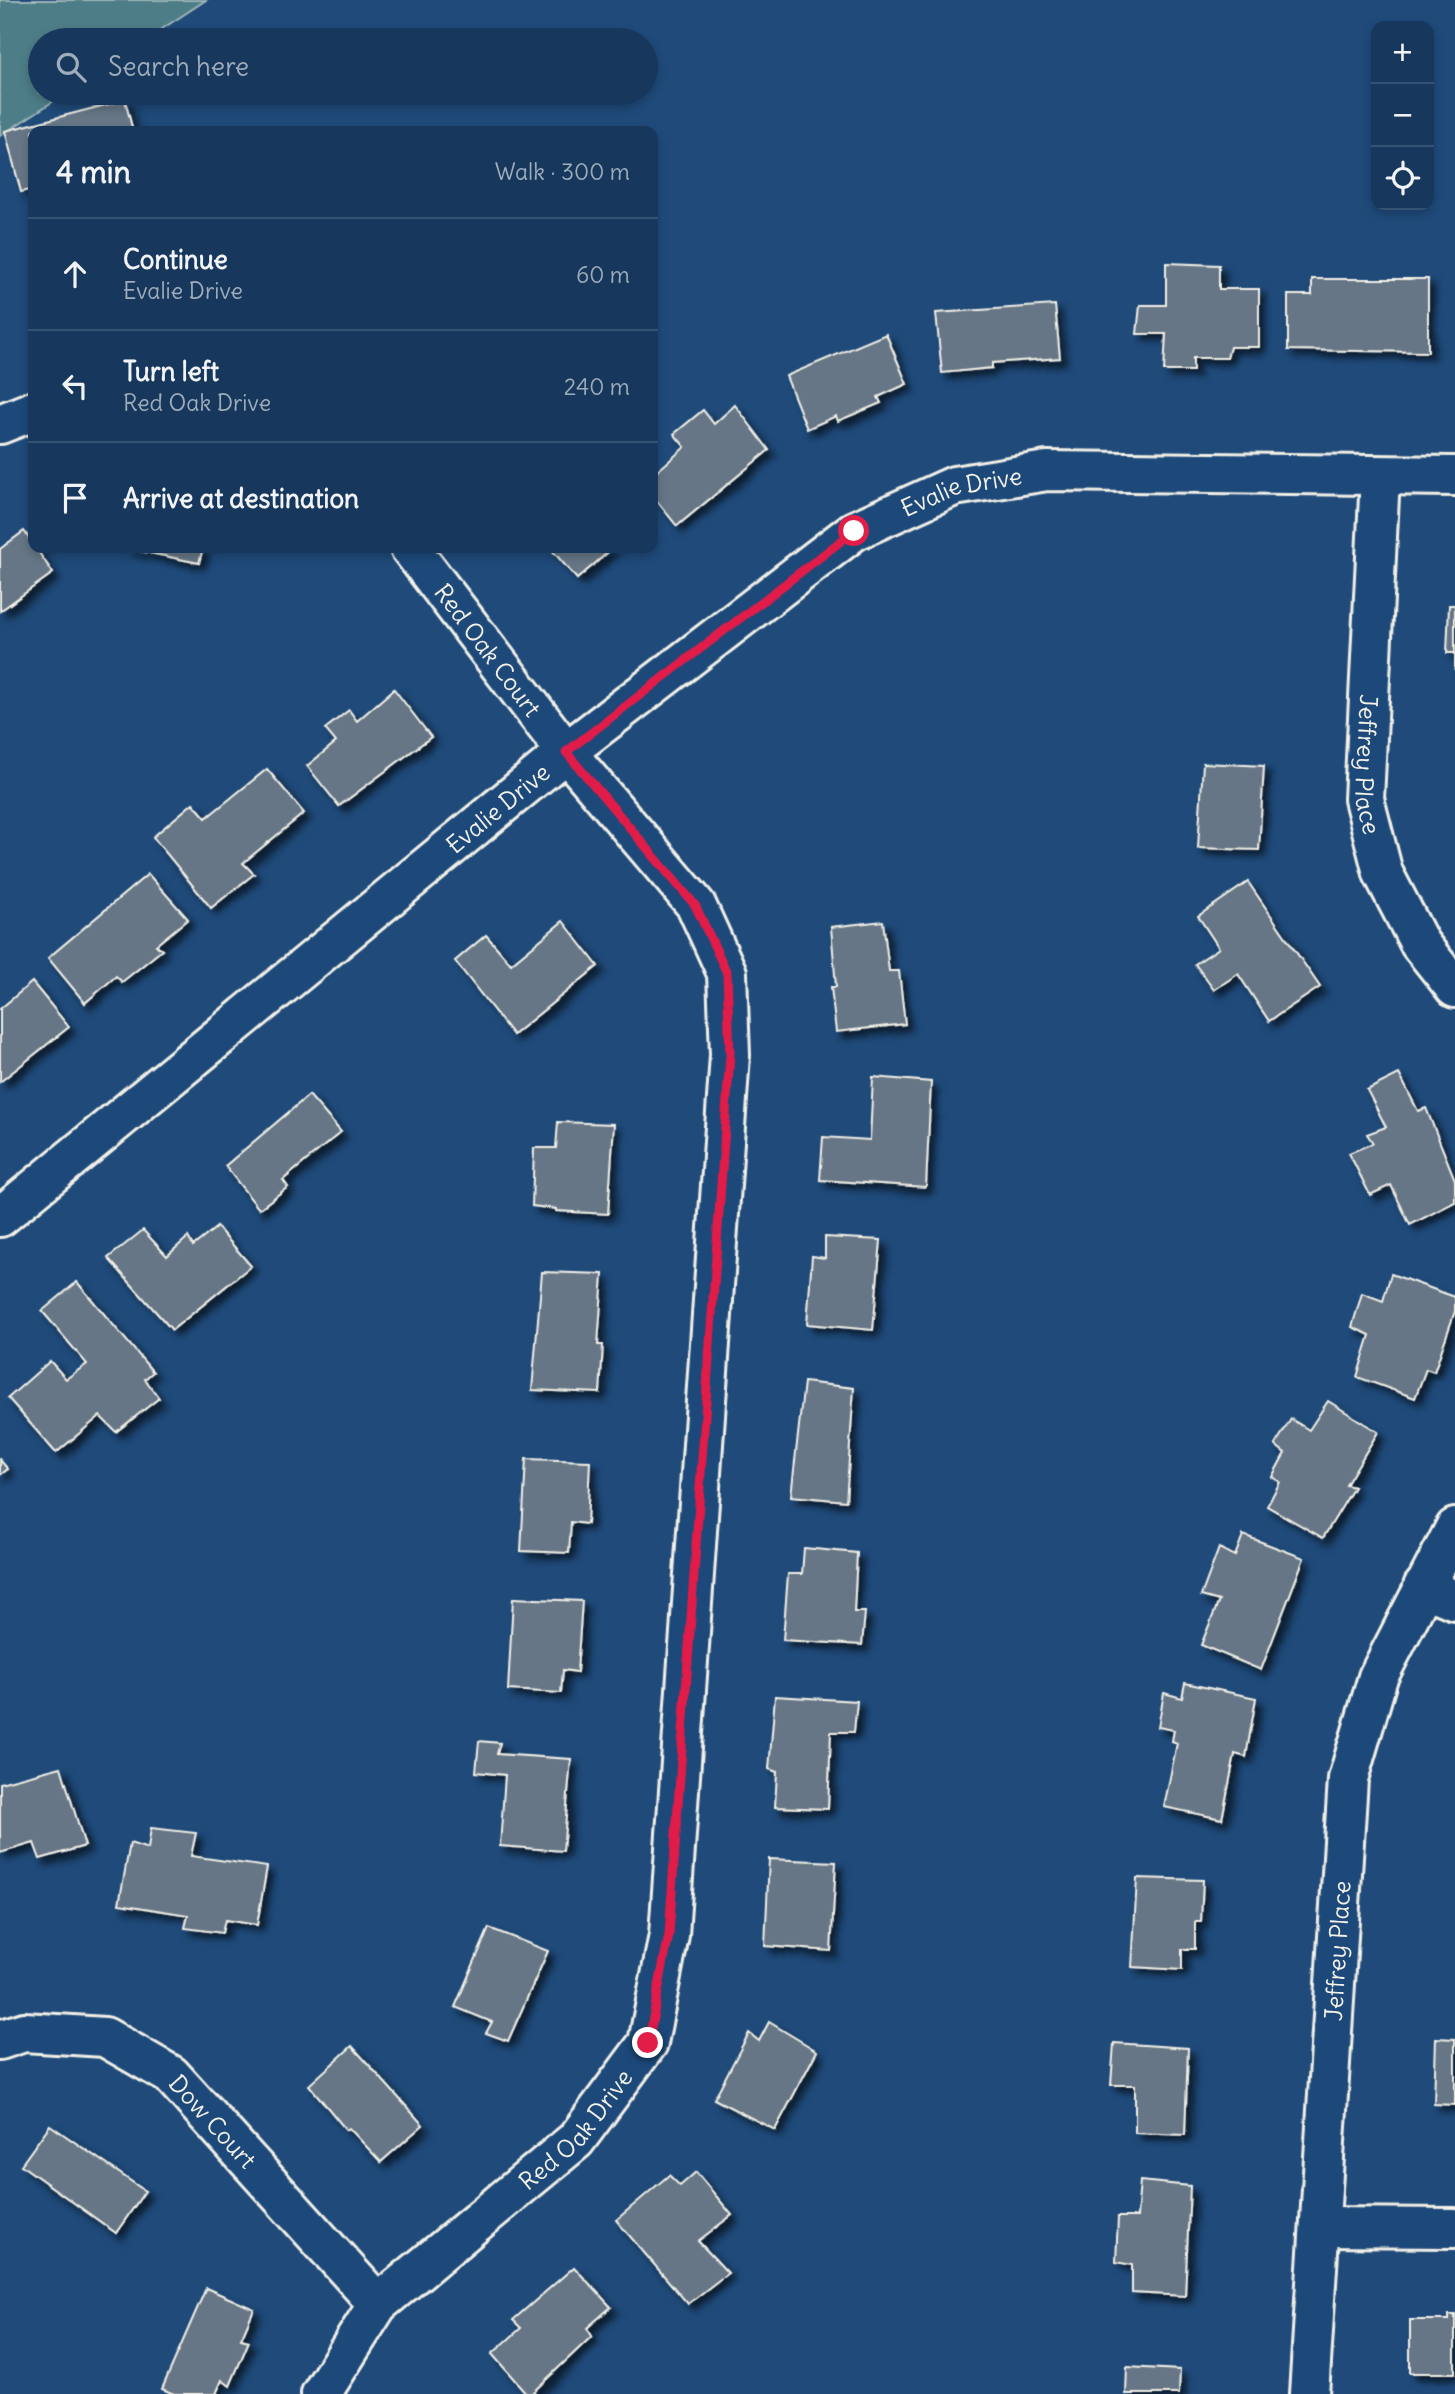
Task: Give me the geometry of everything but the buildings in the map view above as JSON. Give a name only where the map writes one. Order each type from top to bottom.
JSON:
[{"type":"street","points":[[0,424],[28,413]]},
{"type":"street","name":"Evalie Drive","points":[[0,1217],[566,752],[854,531],[954,486],[1047,471],[1455,476]]},
{"type":"street","name":"Jeffrey Place","points":[[1380,476],[1364,799],[1383,873],[1420,944],[1455,988]]},
{"type":"street","name":"Red Oak Court","points":[[414,553],[566,752]]},
{"type":"street","name":"Red Oak Drive","points":[[321,2394],[378,2304],[576,2140],[648,2043],[669,1935],[730,1055],[727,973],[695,905],[566,752]]},
{"type":"street","name":"Jeffrey Place","points":[[1309,2394],[1348,1779],[1378,1676],[1439,1594],[1455,1528]]},
{"type":"street","name":"Dow Court","points":[[0,2040],[24,2032],[105,2037],[172,2074],[378,2304]]},
{"type":"street","points":[[1320,2227],[1455,2228]]},
{"type":"green space","points":[[0,0],[206,0],[163,28],[28,28],[28,105],[48,105],[0,136]]},
{"type":"route","points":[[648,2043],[669,1935],[730,1055],[727,973],[695,905],[566,752],[854,531]]}]
